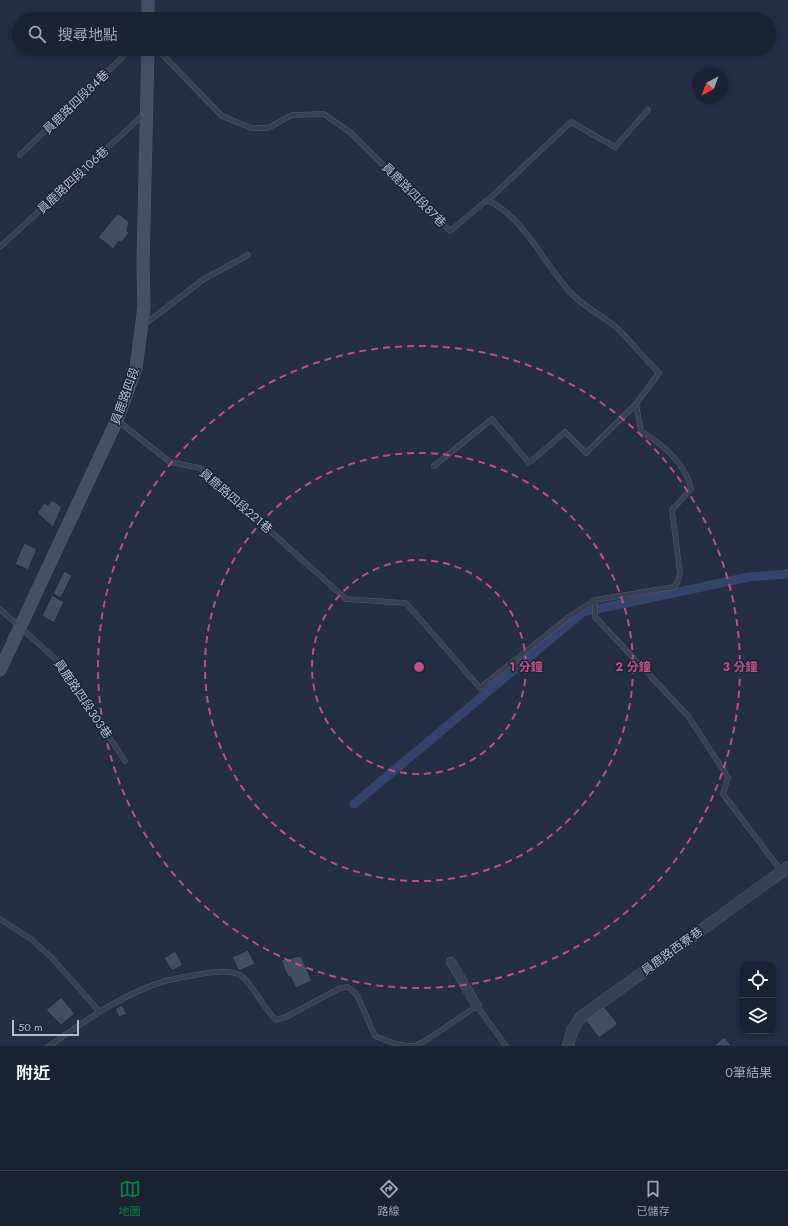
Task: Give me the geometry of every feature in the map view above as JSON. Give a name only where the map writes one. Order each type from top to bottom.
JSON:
[{"type":"main road","points":[[148,0],[148,12]]},
{"type":"main road","name":"員鹿路四段","points":[[0,670],[21,628],[117,420],[136,368],[144,307],[143,264],[148,56]]},
{"type":"street","name":"員鹿路西寮巷","points":[[568,1046],[572,1031],[581,1017],[785,869]]},
{"type":"street","points":[[451,962],[477,1006]]},
{"type":"lane","name":"員鹿路四段84巷","points":[[20,155],[124,56]]},
{"type":"lane","name":"員鹿路四段87巷","points":[[164,56],[222,116],[251,128],[268,128],[292,115],[324,114],[351,133],[450,231],[488,200]]},
{"type":"lane","points":[[434,466],[492,420],[529,463],[565,432],[586,453],[636,404],[659,373],[617,328],[591,311],[572,294],[548,264],[534,241],[499,205],[488,200],[571,122],[615,147],[648,110]]},
{"type":"lane","name":"員鹿路四段106巷","points":[[0,247],[146,113]]},
{"type":"lane","points":[[142,326],[204,279],[248,254]]},
{"type":"lane","points":[[636,404],[641,431],[659,443],[689,478],[691,489],[672,510],[680,573],[678,583],[674,587],[595,600],[595,617],[688,716],[728,776],[723,794],[785,869]]},
{"type":"lane","name":"員鹿路四段221巷","points":[[117,420],[170,462],[200,468],[346,599],[406,603],[480,688],[569,617],[595,600]]},
{"type":"lane","name":"員鹿路四段303巷","points":[[0,609],[60,662],[125,761]]},
{"type":"lane","points":[[0,919],[31,938],[52,958],[99,1011]]},
{"type":"lane","points":[[49,1046],[99,1011],[142,990],[166,981],[221,971],[232,972],[245,980],[267,1012],[276,1020],[286,1017],[340,988],[348,987],[357,995],[375,1036],[398,1045],[414,1046],[477,1006],[506,1046]]},
{"type":"building","points":[[118,213],[129,222],[127,231],[129,233],[121,243],[119,241],[113,249],[98,237]]},
{"type":"building","points":[[52,500],[62,507],[53,527],[37,513],[44,503],[48,505]]},
{"type":"building","points":[[24,543],[37,549],[28,570],[15,564]]},
{"type":"building","points":[[64,571],[72,575],[61,598],[53,594]]},
{"type":"building","points":[[52,595],[64,602],[54,623],[42,616]]},
{"type":"building","points":[[248,950],[255,964],[239,971],[232,957]]},
{"type":"building","points":[[175,951],[183,965],[172,971],[164,958]]},
{"type":"building","points":[[301,956],[312,981],[296,988],[290,976],[288,977],[281,960]]},
{"type":"building","points":[[61,997],[75,1014],[61,1025],[46,1010]]},
{"type":"building","points":[[602,1004],[618,1024],[599,1038],[584,1018]]},
{"type":"building","points":[[122,1005],[127,1014],[119,1017],[115,1009]]},
{"type":"building","points":[[724,1037],[732,1046],[714,1046]]},
{"type":"waterway","points":[[354,804],[583,612],[749,577],[788,574]]}]
